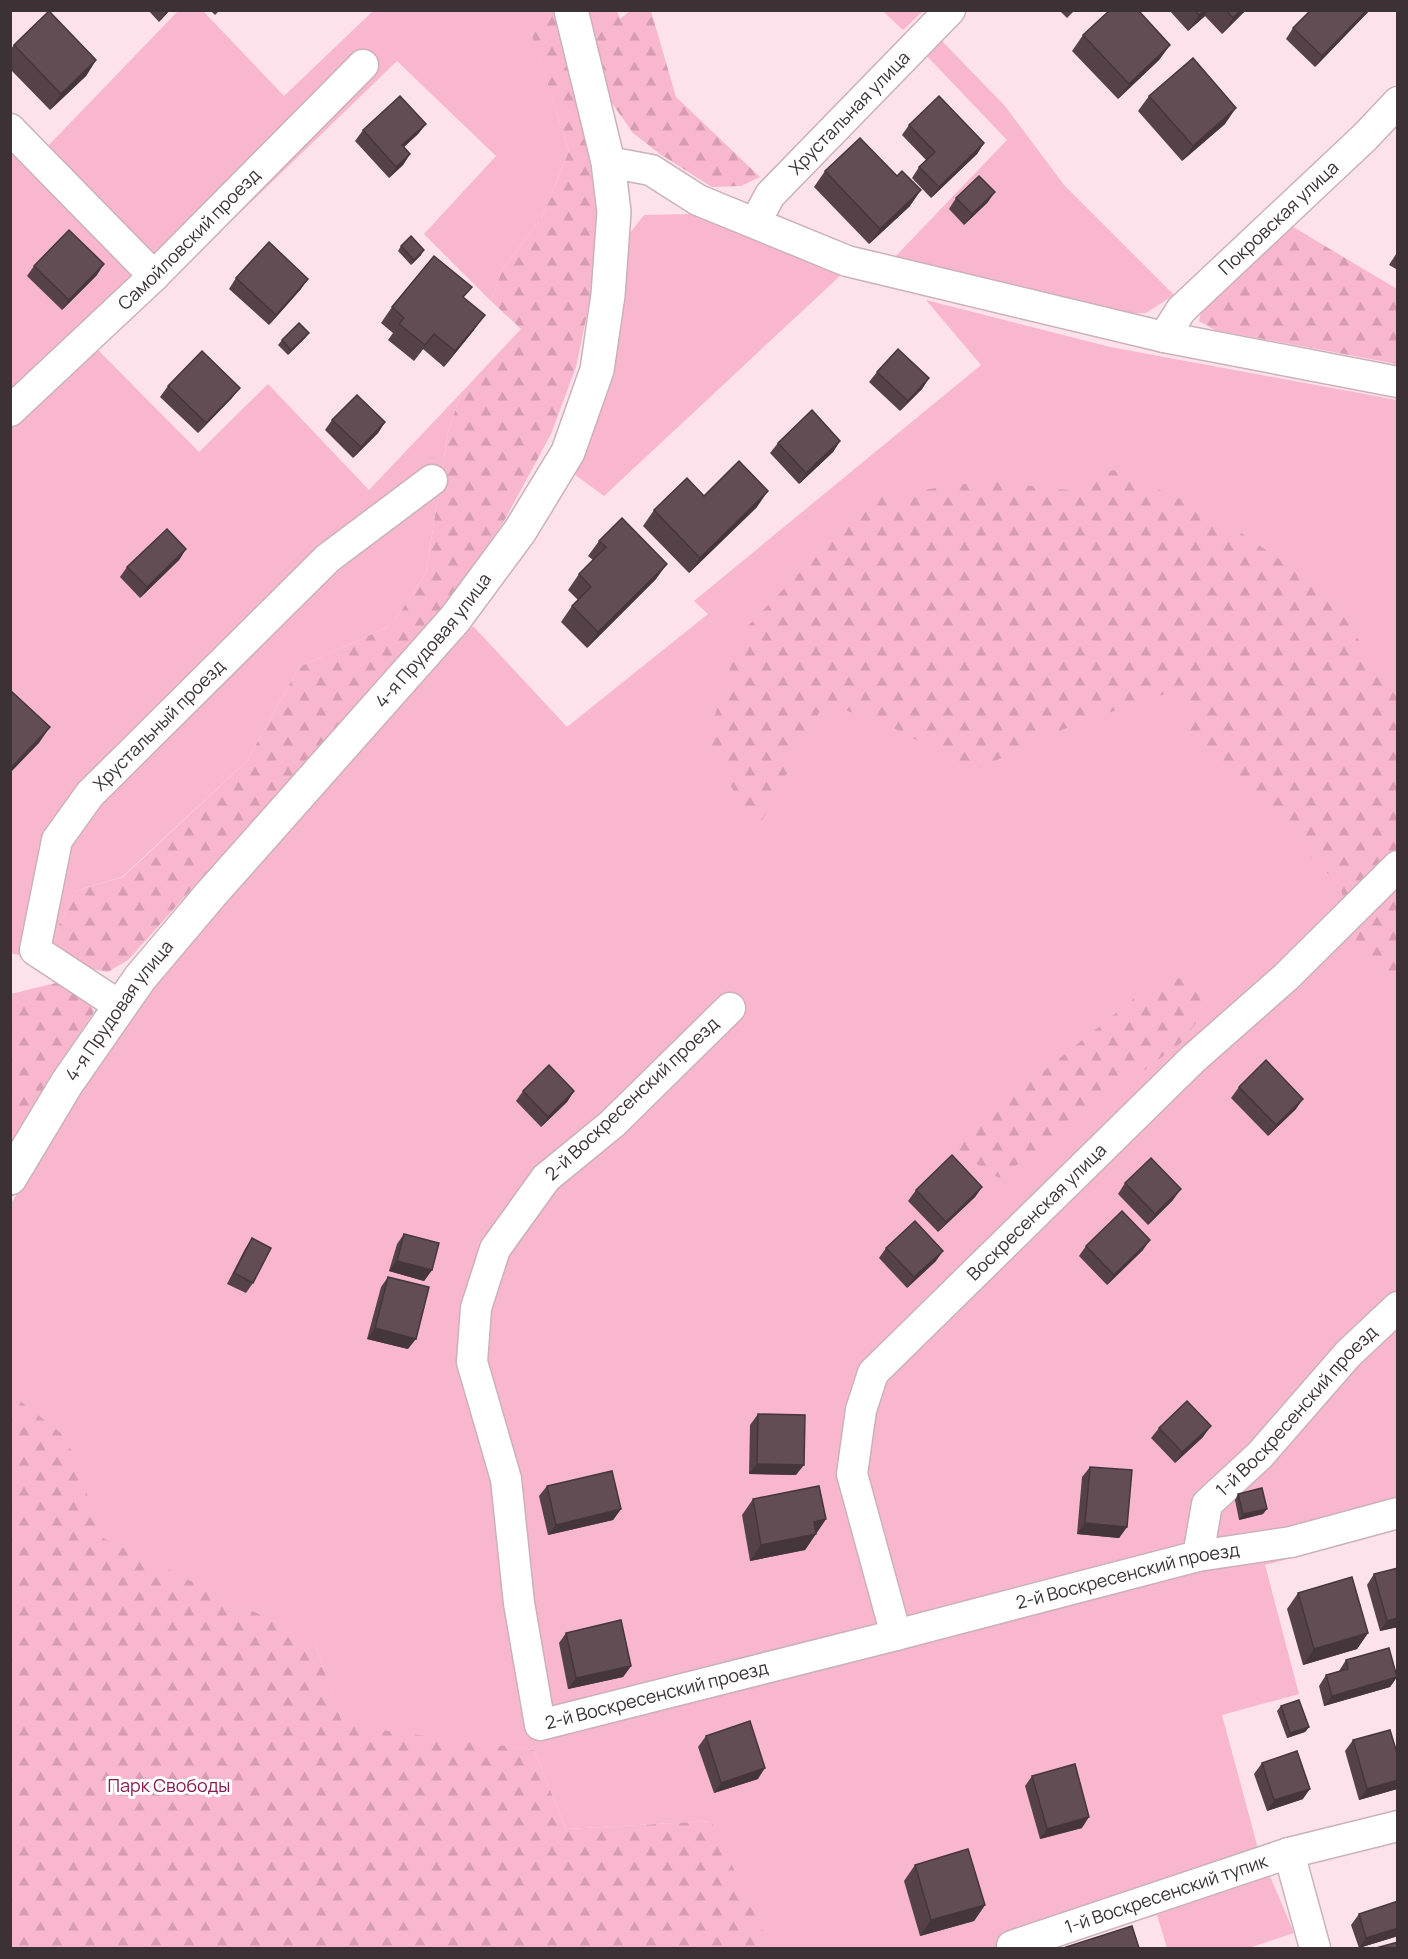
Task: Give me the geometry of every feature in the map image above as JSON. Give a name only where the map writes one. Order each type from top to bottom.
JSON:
[{"type":"main road","name":"4-я Прудовая улица","points":[[10,1178],[67,1083],[140,978],[211,894],[455,619],[520,531],[568,452],[597,370],[608,295],[614,212],[608,162],[571,10]]},
{"type":"street","name":"Хрустальная улица","points":[[755,223],[770,195],[950,10]]},
{"type":"street","name":"Самойловский проезд","points":[[10,411],[154,276],[363,65]]},
{"type":"street","name":"Покровская улица","points":[[1164,337],[1181,310],[1365,137],[1398,102]]},
{"type":"street","points":[[10,129],[154,276]]},
{"type":"street","points":[[608,162],[651,170],[698,200],[847,261],[1164,337],[1398,382]]},
{"type":"street","name":"Хрустальный проезд","points":[[120,1005],[35,950],[57,840],[90,794],[328,558],[432,480]]},
{"type":"street","name":"Воскресенская улица","points":[[896,1635],[852,1474],[861,1410],[873,1373],[1192,1059],[1286,976],[1398,866]]},
{"type":"street","name":"2-й Воскресенский проезд","points":[[730,1008],[612,1124],[546,1178],[495,1249],[476,1308],[472,1362],[506,1479],[519,1603],[540,1725],[1198,1556],[1291,1542],[1398,1513]]},
{"type":"street","name":"1-й Воскресенский проезд","points":[[1198,1556],[1207,1504],[1260,1455],[1348,1354],[1398,1307]]},
{"type":"street","name":"1-й Воскресенский тупик","points":[[1013,1948],[1012,1946],[1289,1853],[1398,1826]]},
{"type":"street","points":[[1289,1853],[1316,1948]]},
{"type":"green space","points":[[524,10],[569,151],[542,217],[502,270],[491,301],[424,234],[496,156],[397,61],[98,350],[199,452],[268,384],[369,490],[461,393],[448,432],[426,573],[392,625],[299,667],[247,761],[122,877],[75,891],[49,947],[33,958],[10,953],[10,144],[46,148],[178,11],[203,11],[284,96],[373,11]]},
{"type":"green space","points":[[524,11],[555,11],[585,122],[598,212],[592,290],[576,367],[551,434],[503,523],[445,607],[128,960],[108,972],[92,969],[49,947],[75,891],[123,877],[247,761],[299,667],[392,625],[426,573],[448,432],[461,393],[521,329],[491,301],[502,270],[542,217],[569,151]]},
{"type":"green space","points":[[584,11],[617,11],[620,19],[630,11],[651,11],[676,97],[760,177],[741,186],[712,187],[660,154],[633,133],[607,96]]},
{"type":"green space","points":[[883,11],[923,11],[903,30]]},
{"type":"green space","points":[[939,38],[1005,106],[1064,185],[1174,295],[1146,313],[1117,314],[892,260],[1007,140],[925,54]]},
{"type":"green space","points":[[690,214],[842,274],[604,496],[574,474],[626,238],[644,215]]},
{"type":"green space","points":[[1288,224],[1397,289],[1397,364],[1215,330],[1199,321],[1203,304]]},
{"type":"green space","points":[[926,300],[1110,347],[1397,400],[1397,1529],[1265,1565],[1299,1694],[1222,1715],[1257,1845],[1294,1933],[1249,1948],[1167,1948],[1157,1915],[1042,1948],[11,1948],[11,1204],[79,1087],[134,1006],[473,626],[567,727],[708,614],[694,601],[981,365]],"holes":[[[314,1641],[343,1726],[534,1750],[566,1829],[711,1821],[369,1916]]]},
{"type":"green space","points":[[1113,470],[1211,512],[1328,593],[1397,698],[1397,985],[1355,948],[1340,885],[1187,738],[1183,688],[1075,724],[975,770],[884,723],[824,703],[757,830],[706,744],[741,633],[873,497],[986,481],[1069,490]]},
{"type":"green space","points":[[1166,973],[1190,983],[1208,1006],[1182,1042],[999,1178],[954,1150],[969,1131]]},
{"type":"green space","points":[[64,981],[86,992],[94,1012],[52,1074],[11,1146],[11,994]]},
{"type":"green space","name":"Парк Свободы","points":[[10,1393],[66,1437],[103,1538],[314,1641],[343,1725],[534,1750],[566,1829],[711,1821],[771,1948],[11,1948]]},
{"type":"building","points":[[1110,10],[1138,10],[1170,45],[1129,84],[1083,35]]},
{"type":"building","points":[[1194,10],[1205,10],[1199,15]]},
{"type":"building","points":[[1226,10],[1241,10],[1233,18]]},
{"type":"building","points":[[1311,10],[1367,10],[1322,56],[1293,28]]},
{"type":"building","points":[[49,11],[96,60],[61,94],[14,45]]},
{"type":"building","points":[[1193,58],[1236,108],[1193,146],[1149,96]]},
{"type":"building","points":[[400,96],[426,124],[402,145],[410,154],[396,167],[363,130]]},
{"type":"building","points":[[939,96],[984,143],[939,187],[919,167],[935,152],[909,125]]},
{"type":"building","points":[[860,138],[897,176],[902,171],[921,190],[880,229],[825,171]]},
{"type":"building","points":[[979,176],[995,192],[972,214],[956,198]]},
{"type":"building","points":[[69,230],[104,264],[69,300],[34,266]]},
{"type":"building","points":[[411,236],[424,250],[414,260],[401,246]]},
{"type":"building","points":[[269,242],[308,279],[276,315],[236,278]]},
{"type":"building","points":[[434,256],[472,287],[463,297],[485,315],[455,351],[434,334],[425,345],[399,324],[404,318],[392,307]]},
{"type":"building","points":[[299,323],[309,333],[291,350],[282,340]]},
{"type":"building","points":[[898,349],[929,378],[908,401],[877,372]]},
{"type":"building","points":[[202,351],[240,388],[206,423],[168,386]]},
{"type":"building","points":[[357,395],[385,422],[361,447],[332,420]]},
{"type":"building","points":[[812,410],[840,441],[806,473],[778,443]]},
{"type":"building","points":[[739,461],[768,491],[700,558],[654,510],[687,478],[704,496]]},
{"type":"building","points":[[622,518],[667,564],[598,632],[572,606],[591,587],[579,574],[606,547],[599,541]]},
{"type":"building","points":[[167,529],[186,549],[147,587],[127,567]]},
{"type":"building","points":[[10,690],[50,727],[10,769]]},
{"type":"building","points":[[1266,1060],[1303,1099],[1276,1125],[1239,1087]]},
{"type":"building","points":[[549,1065],[574,1091],[548,1117],[523,1091]]},
{"type":"building","points":[[952,1155],[982,1187],[946,1222],[916,1190]]},
{"type":"building","points":[[1151,1158],[1181,1189],[1155,1214],[1125,1183]]},
{"type":"building","points":[[1122,1211],[1150,1240],[1114,1275],[1086,1246]]},
{"type":"building","points":[[915,1221],[943,1251],[914,1277],[886,1248]]},
{"type":"building","points":[[404,1234],[439,1243],[432,1270],[397,1261]]},
{"type":"building","points":[[252,1238],[271,1248],[253,1283],[234,1273]]},
{"type":"building","points":[[388,1277],[429,1287],[416,1339],[375,1328]]},
{"type":"building","points":[[1187,1401],[1211,1426],[1182,1452],[1159,1428]]},
{"type":"building","points":[[758,1414],[805,1415],[804,1465],[757,1464]]},
{"type":"building","points":[[1090,1467],[1132,1470],[1127,1527],[1085,1523]]},
{"type":"building","points":[[612,1471],[621,1509],[556,1525],[547,1486]]},
{"type":"building","points":[[819,1486],[826,1519],[814,1522],[816,1534],[761,1545],[753,1499]]},
{"type":"building","points":[[1262,1488],[1267,1509],[1243,1514],[1238,1494]]},
{"type":"building","points":[[1398,1568],[1398,1618],[1387,1621],[1374,1574]]},
{"type":"building","points":[[1352,1577],[1368,1633],[1314,1649],[1298,1593]]},
{"type":"building","points":[[621,1620],[631,1666],[576,1678],[566,1633]]},
{"type":"building","points":[[1389,1648],[1397,1677],[1332,1696],[1326,1675],[1348,1669],[1346,1660]]},
{"type":"building","points":[[1299,1700],[1309,1727],[1290,1733],[1281,1706]]},
{"type":"building","points":[[750,1721],[765,1768],[721,1783],[706,1736]]},
{"type":"building","points":[[1390,1730],[1398,1756],[1398,1780],[1367,1789],[1353,1740]]},
{"type":"building","points":[[1297,1751],[1310,1789],[1274,1800],[1262,1763]]},
{"type":"building","points":[[1075,1764],[1089,1817],[1047,1829],[1032,1776]]},
{"type":"building","points":[[968,1849],[985,1905],[931,1920],[915,1865]]},
{"type":"building","points":[[1398,1901],[1398,1928],[1366,1938],[1359,1914]]},
{"type":"building","points":[[1132,1926],[1139,1948],[1066,1947]]},
{"type":"building","points":[[1398,1942],[1398,1948],[1376,1948]]}]
